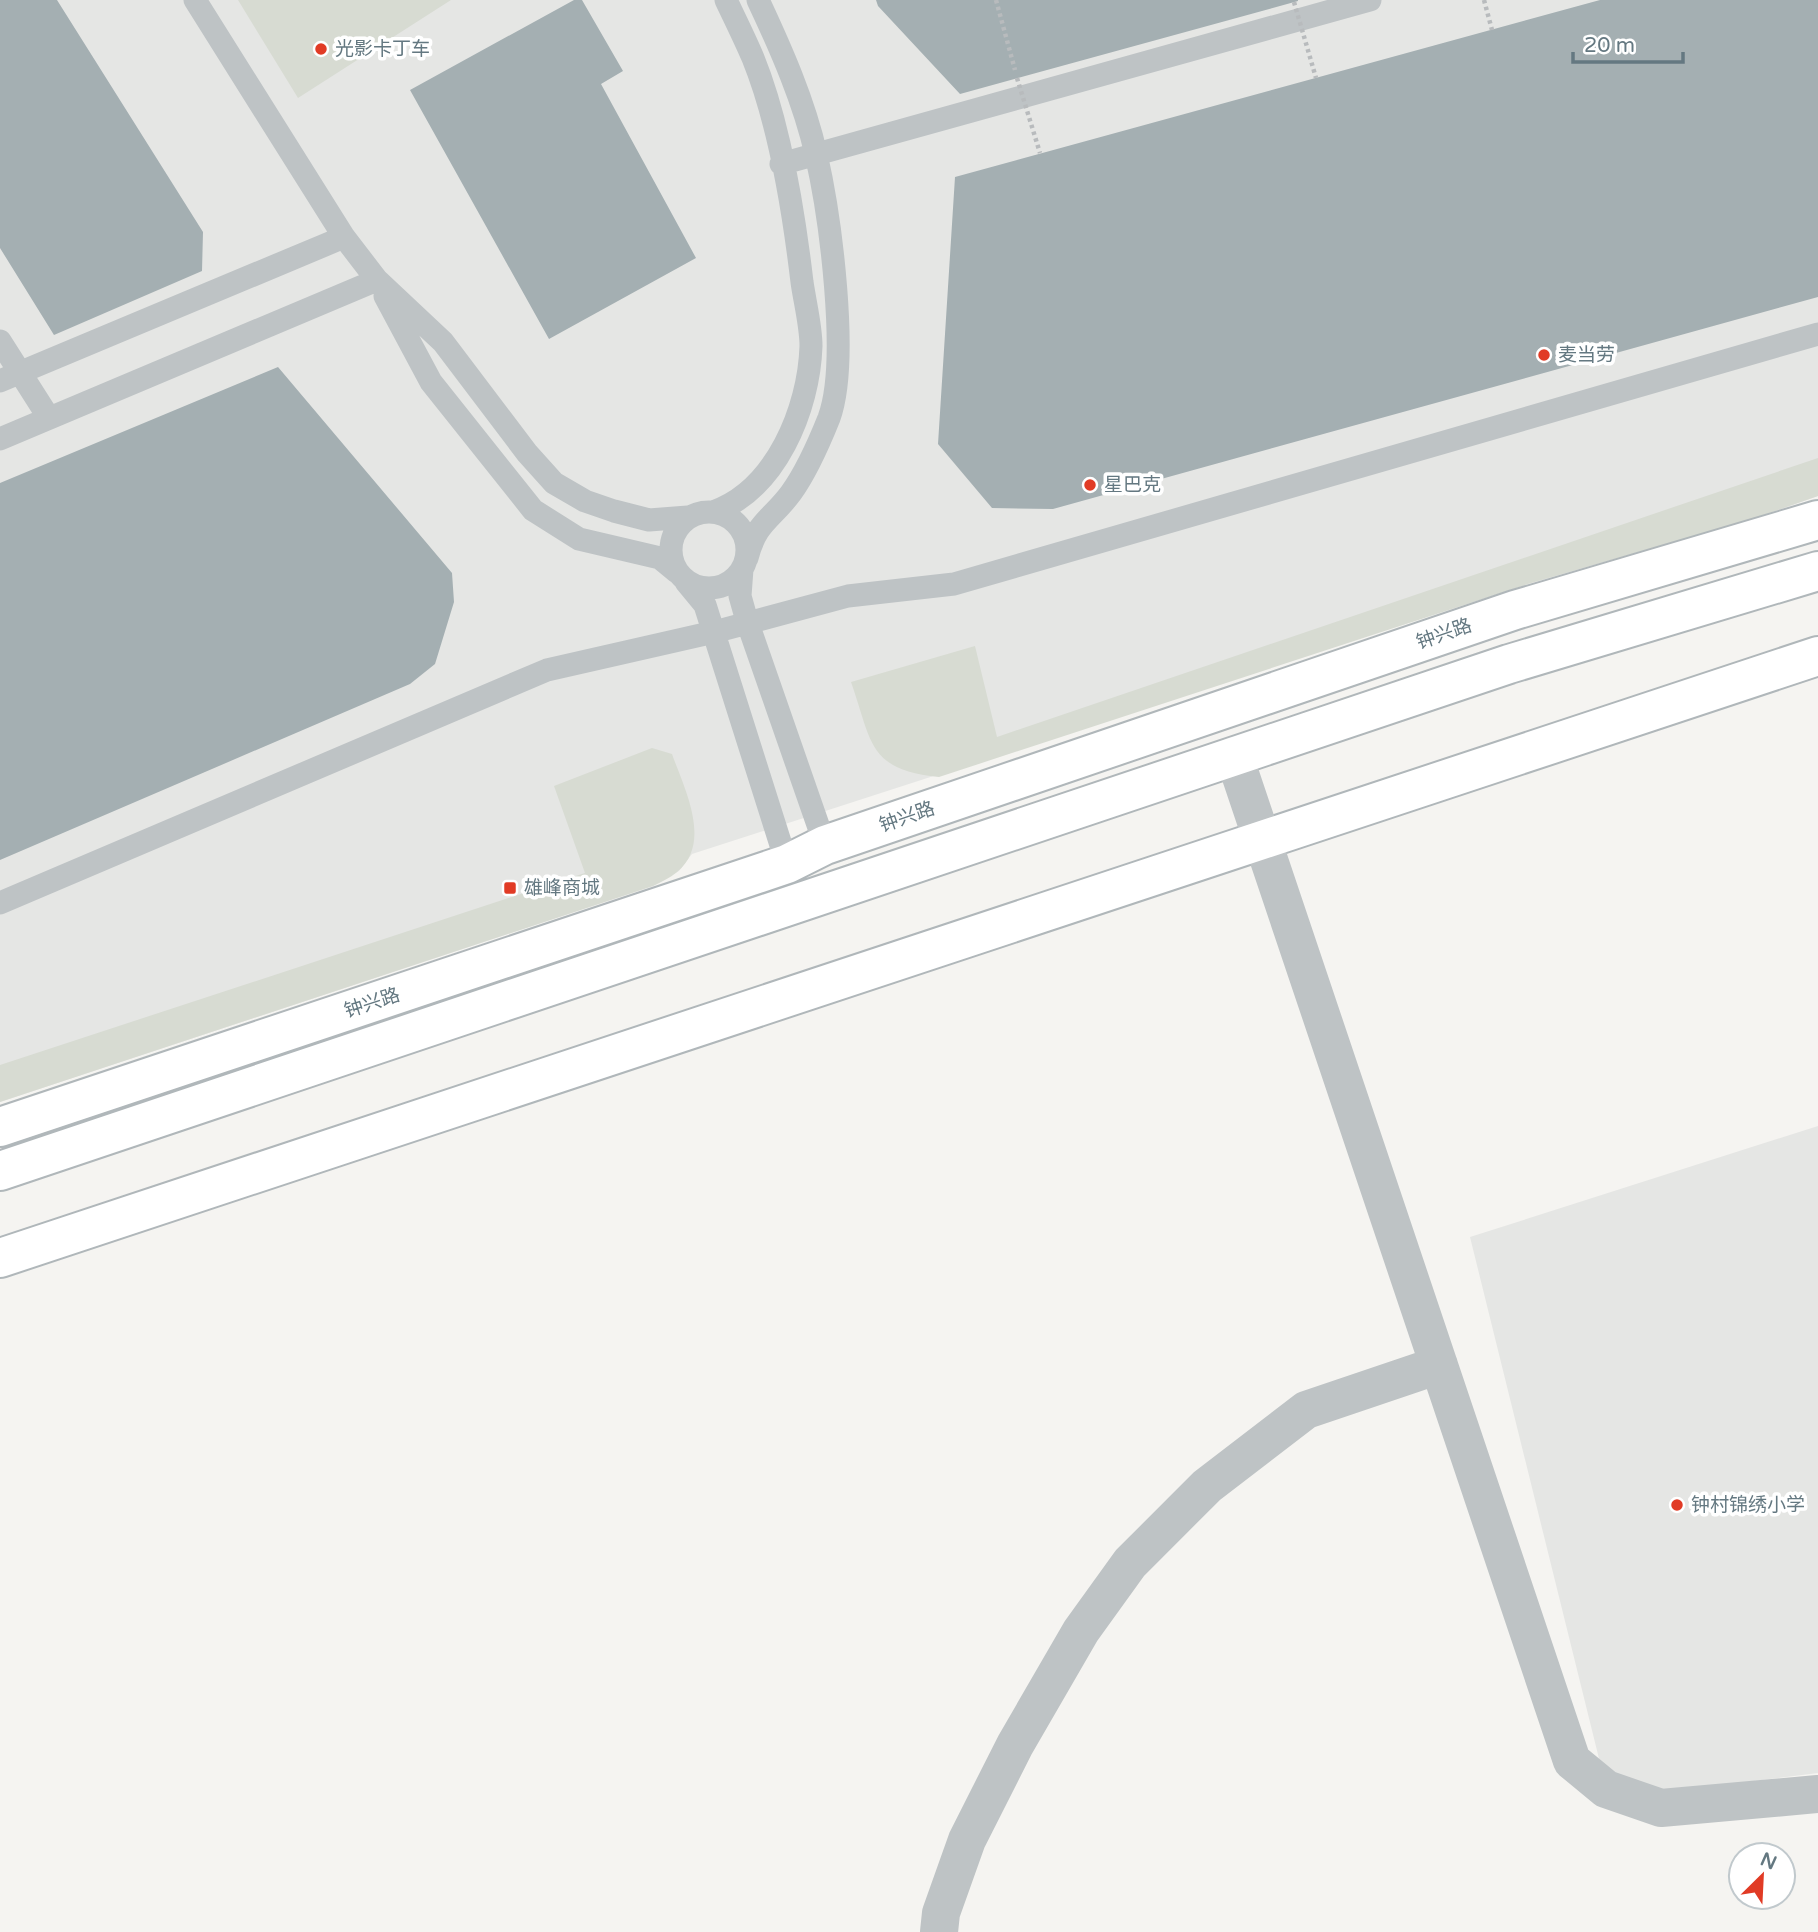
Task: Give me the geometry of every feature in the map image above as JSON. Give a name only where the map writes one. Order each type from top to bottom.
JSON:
[{"type":"main road","name":"钟兴路","points":[[0,1127],[787,864],[825,845],[1515,610],[1818,520]]},
{"type":"main road","points":[[0,1171],[1509,664],[1818,571]]},
{"type":"main road","points":[[0,1258],[1818,656]]},
{"type":"street","points":[[1234,756],[1572,1761],[1606,1789],[1661,1808],[1818,1794]]},
{"type":"street","points":[[939,1932],[941,1913],[967,1840],[1015,1745],[1081,1631],[1130,1563],[1207,1486],[1306,1410],[1439,1365]]},
{"type":"lane","points":[[195,0],[344,237],[377,280],[443,342],[527,453],[554,483],[585,501],[649,520],[713,512],[742,498],[785,445],[798,414],[811,346],[799,257],[781,163],[754,60],[726,0]]},
{"type":"lane","points":[[758,0],[779,46],[816,154],[836,310],[836,389],[830,416],[800,479],[753,536],[745,563],[740,596],[825,845]]},
{"type":"lane","points":[[781,163],[1370,0]]},
{"type":"lane","points":[[10,376],[344,237]]},
{"type":"lane","points":[[0,439],[377,280]]},
{"type":"lane","points":[[377,280],[430,382],[533,510],[573,536],[660,558],[682,577],[705,605],[787,864]]},
{"type":"lane","points":[[0,903],[547,670],[714,632],[848,596],[954,584],[1818,334]]},
{"type":"lane","points":[[0,341],[10,376],[49,418]]},
{"type":"lane","points":[[688,517],[673,536],[670,548],[682,577],[711,589],[724,586],[745,563],[743,533],[725,515],[713,512]]},
{"type":"path","points":[[996,0],[1040,153]]},
{"type":"path","points":[[1484,0],[1492,30]]},
{"type":"path","points":[[1294,2],[1316,78]]},
{"type":"shaded area","points":[[0,0],[1818,0],[1818,496],[1749,520],[1531,583],[692,854],[679,871],[653,886],[0,1102]]},
{"type":"shaded area","name":"光影卡丁车","points":[[238,0],[451,0],[298,98]]},
{"type":"shaded area","points":[[1818,458],[1818,496],[1749,520],[1531,583],[939,777],[898,768],[885,759],[869,736],[851,682],[975,646],[997,737]]},
{"type":"shaded area","points":[[652,748],[672,754],[688,799],[694,831],[688,860],[665,880],[0,1102],[0,1065],[585,873],[554,786]]},
{"type":"shaded area","name":"钟村锦绣小学","points":[[1818,1126],[1818,1773],[1609,1799],[1470,1237]]},
{"type":"building","points":[[0,0],[57,0],[203,232],[202,271],[54,335],[0,248]]},
{"type":"building","points":[[574,0],[582,0],[623,71],[601,84],[696,258],[549,339],[410,90]]},
{"type":"building","points":[[876,0],[1298,1],[960,94],[878,6]]},
{"type":"building","points":[[1600,0],[1818,0],[1818,297],[1053,509],[992,508],[938,444],[955,177]]},
{"type":"building","points":[[278,367],[452,573],[454,602],[435,664],[410,684],[0,860],[0,483]]},
{"type":"place","name":"光影卡丁车","points":[[321,49]]},
{"type":"place","name":"麦当劳","points":[[1544,355]]},
{"type":"place","name":"星巴克","points":[[1090,485]]},
{"type":"place","name":"雄峰商城","points":[[510,888]]},
{"type":"place","name":"钟村锦绣小学","points":[[1677,1505]]}]
